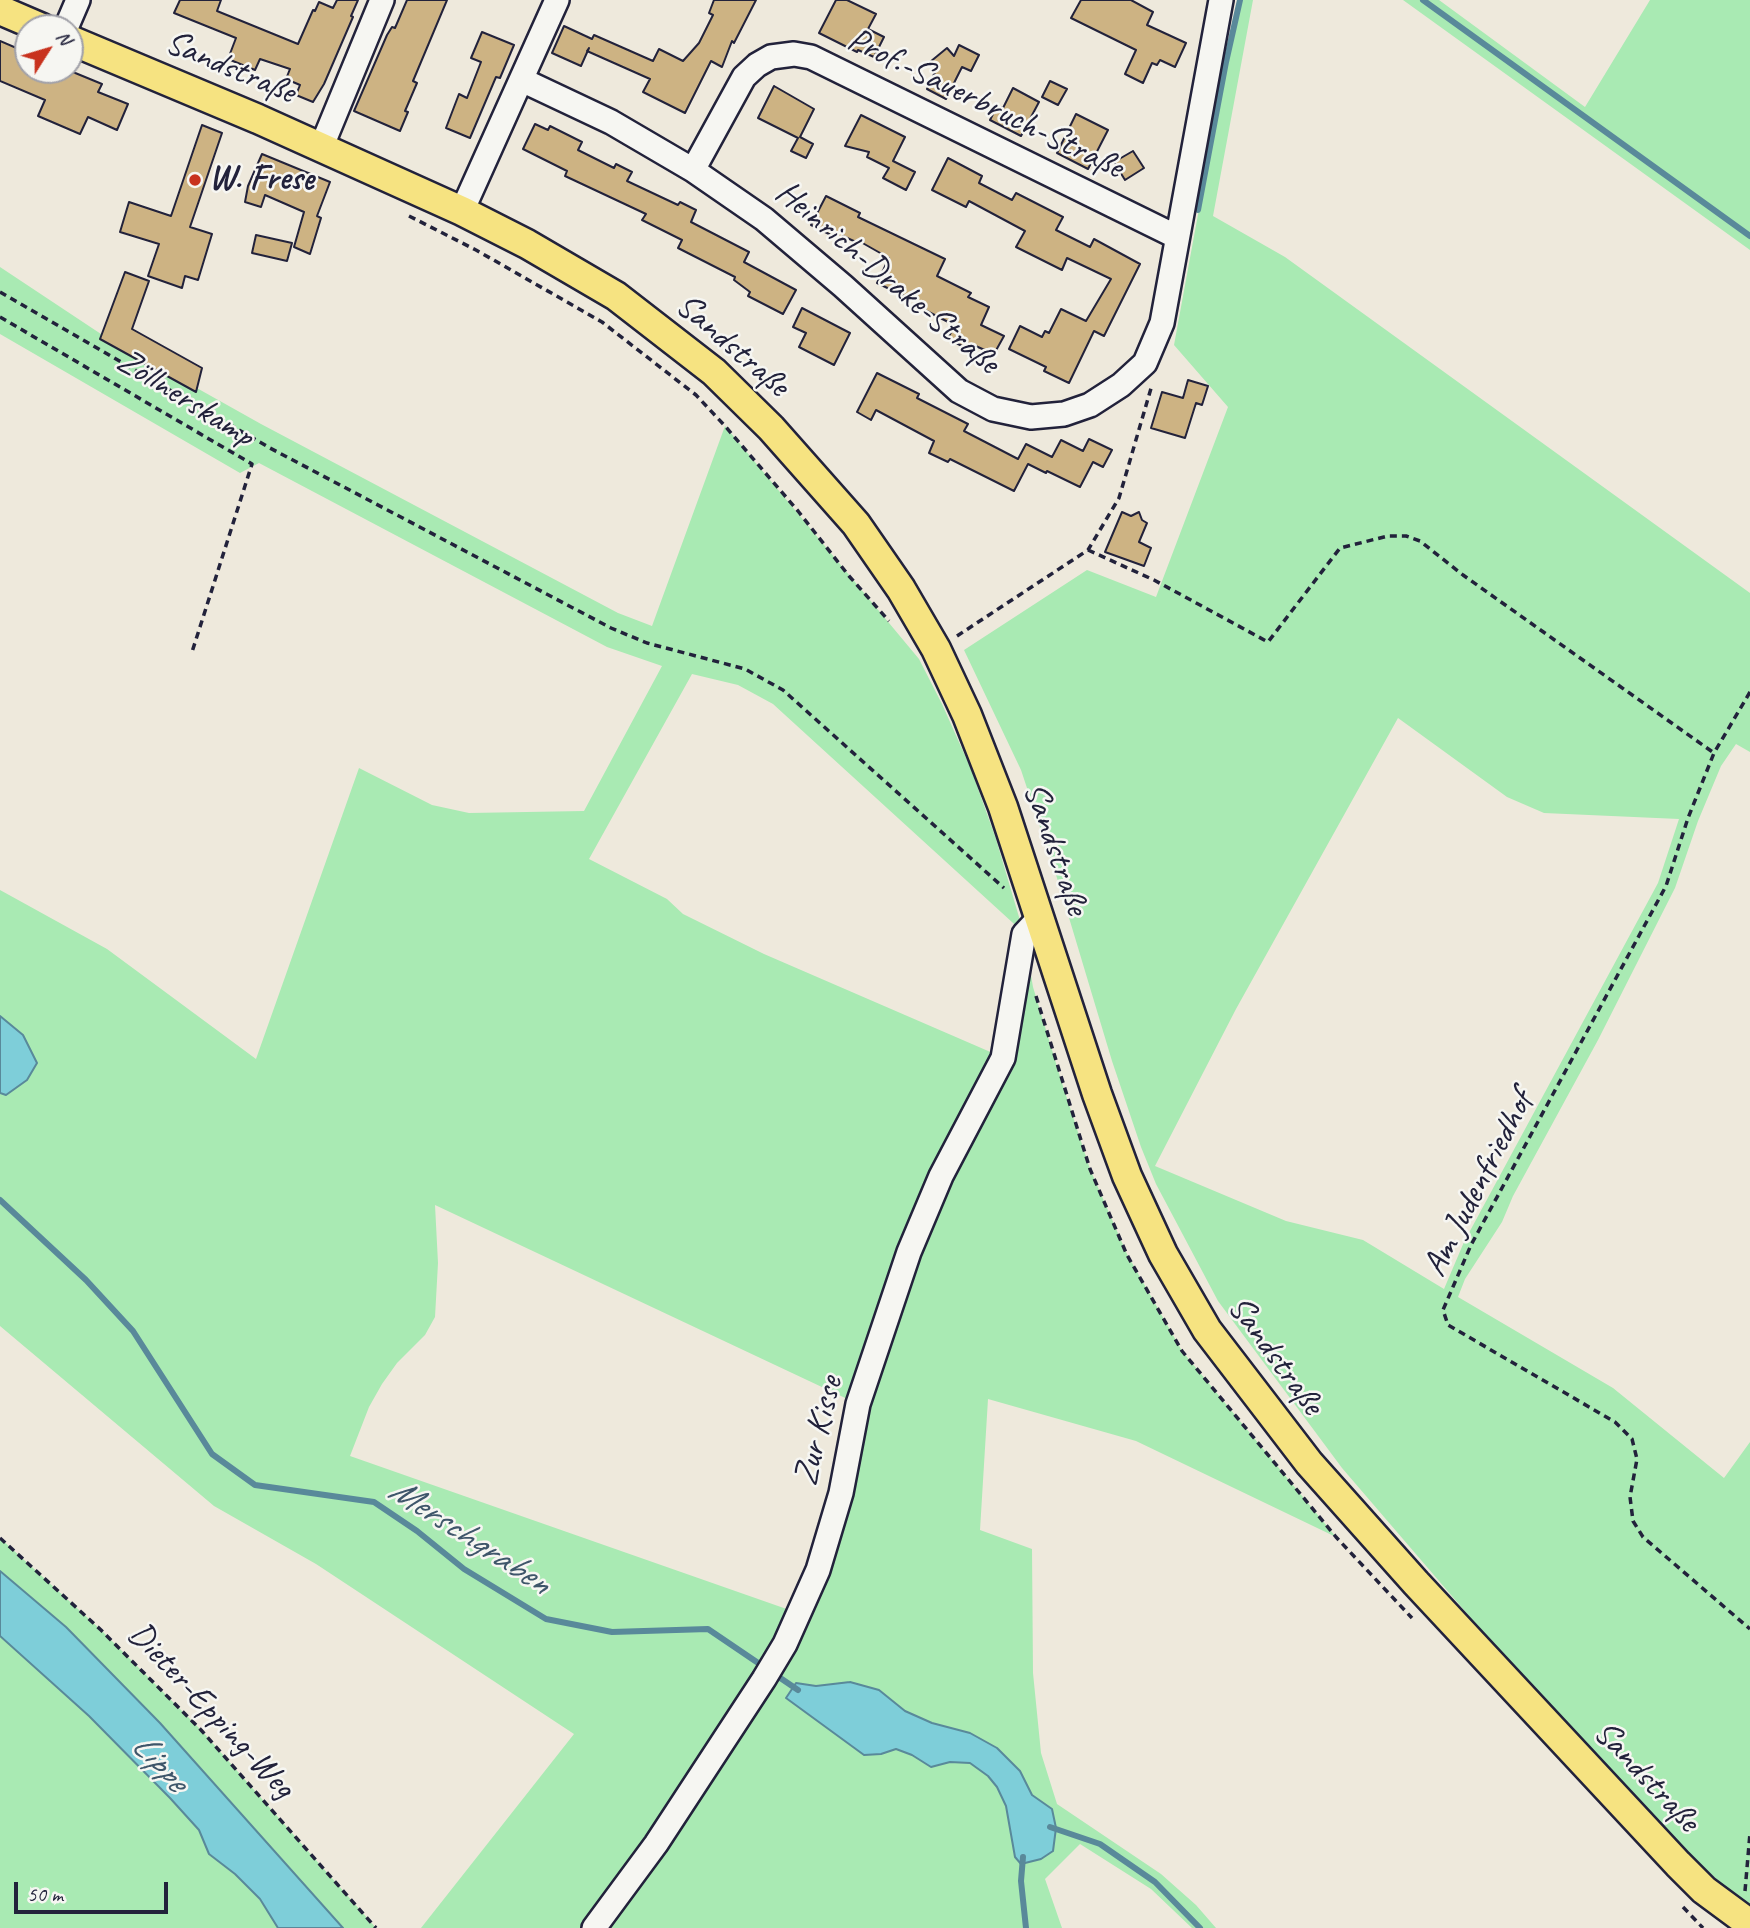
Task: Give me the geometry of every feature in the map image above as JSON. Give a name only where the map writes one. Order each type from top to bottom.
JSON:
[{"type":"main road","name":"Sandstraße","points":[[84,46],[258,119],[462,211],[527,244],[616,296],[714,372],[771,428],[856,524],[901,589],[936,649],[967,715],[1003,807],[1097,1094],[1127,1176],[1163,1254],[1207,1330],[1309,1463],[1416,1583],[1678,1864],[1704,1890],[1742,1918]]},
{"type":"street","points":[[321,148],[382,0]]},
{"type":"street","points":[[462,211],[557,0]]},
{"type":"street","name":"Heinrich-Drake-Straße","points":[[522,80],[611,122],[692,170],[774,228],[844,286],[959,391],[993,409],[1031,417],[1064,414],[1090,405],[1121,385],[1145,363],[1162,323],[1219,1]]},
{"type":"street","name":"Prof.-Sauerbruch-Straße","points":[[692,170],[744,77],[771,57],[793,54],[811,57],[1177,237]]},
{"type":"street","name":"Zur Kisse","points":[[594,1928],[656,1844],[764,1679],[785,1644],[818,1570],[841,1493],[858,1404],[909,1252],[941,1176],[1003,1058],[1024,934],[1039,918]]},
{"type":"path","points":[[404,213],[476,250],[601,322],[696,395],[750,454],[895,628]]},
{"type":"path","points":[[0,292],[270,448],[611,628],[648,643],[746,669],[783,690],[1013,896]]},
{"type":"path","name":"Zöllnerskamp","points":[[0,317],[252,464],[192,652]]},
{"type":"path","points":[[936,649],[1088,550],[1119,498],[1153,387],[1145,363]]},
{"type":"path","points":[[1088,550],[1154,580],[1268,642],[1340,548],[1388,536],[1406,536],[1420,541],[1463,575],[1714,753]]},
{"type":"path","name":"Am Judenfriedhof","points":[[1750,692],[1714,753],[1688,818],[1666,886],[1471,1245],[1443,1310],[1448,1325],[1615,1422],[1632,1439],[1637,1458],[1630,1497],[1633,1521],[1643,1536],[1750,1629]]},
{"type":"path","points":[[1033,987],[1090,1169]]},
{"type":"path","name":"Dieter-Epping-Weg","points":[[0,1538],[101,1630],[201,1730],[376,1928]]},
{"type":"path","points":[[1742,1918],[1750,1833]]},
{"type":"green space","points":[[1240,0],[1253,0],[1213,216],[1285,257],[1750,593],[1750,752],[1736,744],[1721,766],[1698,821],[1675,888],[1598,1040],[1513,1196],[1502,1222],[1465,1279],[1458,1297],[1613,1388],[1724,1478],[1750,1442],[1750,1909],[1684,1850],[1518,1673],[1342,1468],[1218,1301],[1156,1184],[1141,1147],[1021,770],[964,650],[1087,570],[1156,597],[1228,407],[1174,345],[1226,62]],"holes":[[[1398,718],[1507,797],[1544,813],[1679,819],[1658,883],[1464,1242],[1444,1289],[1363,1240],[1286,1221],[1155,1166],[1236,1009]]]},
{"type":"green space","points":[[1403,0],[1439,0],[1585,107],[1650,0],[1750,0],[1750,250]]},
{"type":"green space","points":[[0,267],[104,336],[261,424],[618,613],[652,626],[725,426],[919,659],[971,769],[996,839],[1024,933],[773,704],[738,685],[692,674],[589,859],[667,899],[683,914],[764,954],[1002,1057],[1024,934],[1033,987],[1062,1083],[1090,1169],[1127,1254],[1182,1351],[1336,1537],[1136,1441],[988,1399],[980,1530],[1032,1549],[1033,1673],[1041,1753],[1057,1804],[1161,1874],[1196,1905],[1216,1928],[1192,1928],[1151,1889],[1080,1844],[1045,1879],[1062,1928],[421,1928],[574,1734],[316,1564],[214,1506],[0,1326],[0,890],[107,949],[256,1059],[359,768],[432,805],[469,813],[584,811],[662,666],[607,647],[259,463],[240,473],[0,334]],"holes":[[[435,1205],[858,1404],[798,1613],[350,1456],[369,1407],[382,1384],[397,1363],[425,1335],[435,1317],[438,1263]],[[850,1682],[879,1690],[905,1711],[932,1723],[970,1733],[997,1748],[1020,1771],[1032,1795],[1052,1809],[1056,1828],[1015,1857],[1006,1806],[988,1776],[970,1763],[950,1762],[931,1767],[896,1749],[796,1683],[816,1686]]]},
{"type":"green space","points":[[0,1538],[101,1630],[201,1730],[376,1928],[343,1928],[160,1723],[66,1627],[0,1571]]},
{"type":"green space","points":[[0,1636],[89,1716],[170,1798],[199,1830],[209,1854],[235,1874],[260,1900],[278,1928],[0,1928]]},
{"type":"water","points":[[0,1016],[23,1035],[37,1063],[27,1080],[6,1095],[0,1093]]},
{"type":"water","name":"Lippe","points":[[0,1571],[66,1627],[160,1723],[343,1928],[278,1928],[260,1899],[235,1874],[209,1854],[199,1830],[170,1798],[89,1716],[0,1636]]},
{"type":"water","points":[[850,1682],[879,1690],[905,1711],[932,1723],[970,1733],[997,1748],[1020,1771],[1032,1795],[1052,1809],[1056,1828],[1053,1851],[1041,1859],[1021,1864],[1015,1857],[1006,1806],[997,1787],[988,1776],[970,1763],[950,1762],[931,1767],[896,1749],[881,1754],[864,1755],[786,1698],[796,1683],[816,1686]]},
{"type":"building","points":[[180,0],[221,0],[217,11],[298,44],[319,2],[333,8],[337,0],[358,0],[324,84],[313,102],[296,95],[300,85],[286,79],[290,69],[260,59],[255,70],[228,59],[236,38],[174,13]]},
{"type":"building","points":[[407,0],[447,0],[413,81],[417,83],[400,131],[354,111],[387,35],[392,27],[395,28]]},
{"type":"building","points":[[714,0],[756,0],[734,43],[732,41],[722,67],[711,61],[685,113],[643,92],[650,79],[588,51],[581,66],[552,53],[564,26],[592,39],[594,35],[653,61],[659,49],[683,61],[699,43],[713,15],[709,13]]},
{"type":"building","points":[[836,0],[847,0],[876,14],[868,29],[884,37],[874,57],[858,50],[857,52],[819,33]]},
{"type":"building","points":[[1081,0],[1131,0],[1153,12],[1147,25],[1186,43],[1175,67],[1160,60],[1157,65],[1152,63],[1143,83],[1125,74],[1136,50],[1071,18]]},
{"type":"building","points":[[482,32],[514,45],[500,78],[496,77],[470,138],[446,128],[459,94],[467,98],[481,62],[471,58]]},
{"type":"building","points":[[0,41],[14,47],[14,84],[84,84],[84,77],[102,84],[98,92],[128,104],[117,130],[88,117],[80,134],[38,116],[45,100],[0,81]]},
{"type":"building","points":[[959,45],[979,55],[971,71],[962,67],[946,99],[927,89],[936,70],[930,62],[947,48],[954,56]]},
{"type":"building","points":[[1050,81],[1067,89],[1058,105],[1042,97]]},
{"type":"building","points":[[774,86],[814,109],[800,137],[813,144],[806,158],[791,151],[798,138],[758,118]]},
{"type":"building","points":[[1013,88],[1039,102],[1021,136],[990,120],[997,106],[1003,108]]},
{"type":"building","points":[[1076,114],[1108,130],[1088,169],[1057,153]]},
{"type":"building","points":[[861,115],[905,137],[893,161],[915,172],[906,190],[883,178],[889,168],[867,157],[869,152],[845,146]]},
{"type":"building","points":[[535,124],[548,130],[550,126],[582,142],[578,150],[614,168],[616,164],[632,172],[627,181],[678,205],[680,202],[696,210],[691,222],[749,252],[744,262],[796,290],[783,314],[748,296],[750,292],[734,280],[735,277],[678,248],[682,240],[642,220],[646,214],[565,176],[567,171],[523,149]]},
{"type":"building","points":[[202,125],[222,133],[190,227],[212,234],[198,280],[185,276],[182,288],[148,276],[159,244],[120,232],[129,202],[171,216]]},
{"type":"building","points":[[1133,151],[1144,168],[1125,180],[1114,162]]},
{"type":"building","points":[[262,154],[330,182],[317,216],[321,218],[310,254],[294,247],[304,212],[265,195],[261,207],[245,202],[248,186]]},
{"type":"building","points":[[948,158],[982,176],[979,183],[1012,200],[1016,193],[1063,217],[1056,230],[1090,247],[1094,239],[1140,264],[1104,336],[1094,331],[1069,383],[1044,371],[1046,367],[1009,349],[1020,326],[1042,337],[1045,331],[1049,333],[1061,309],[1086,321],[1111,279],[1067,258],[1062,270],[1016,247],[1025,231],[969,201],[966,207],[932,190]]},
{"type":"building","points":[[826,196],[860,213],[858,217],[945,259],[937,276],[971,293],[968,297],[989,307],[981,325],[1004,336],[994,354],[971,344],[968,349],[948,339],[954,325],[921,308],[923,305],[877,283],[889,258],[859,241],[858,243],[843,236],[841,240],[811,225]]},
{"type":"building","points":[[256,235],[292,243],[287,261],[252,253]]},
{"type":"building","points":[[125,272],[149,281],[132,329],[202,368],[196,392],[100,339]]},
{"type":"building","points":[[802,308],[850,333],[834,365],[799,347],[806,333],[793,327]]},
{"type":"building","points":[[877,373],[919,394],[917,398],[968,424],[964,431],[1018,459],[1026,444],[1052,457],[1061,440],[1083,451],[1089,439],[1112,450],[1103,467],[1093,462],[1080,487],[1028,464],[1014,491],[950,459],[948,462],[929,453],[934,441],[876,410],[871,420],[857,412]]},
{"type":"building","points":[[1188,380],[1208,386],[1202,405],[1196,403],[1185,438],[1151,428],[1162,392],[1183,398]]},
{"type":"building","points":[[1122,512],[1131,516],[1139,512],[1142,520],[1147,523],[1139,542],[1151,548],[1144,566],[1105,552]]},
{"type":"waterway","points":[[1198,210],[1240,0]]},
{"type":"waterway","points":[[1423,0],[1750,236]]},
{"type":"waterway","name":"Merschgraben","points":[[0,1200],[86,1280],[133,1331],[212,1454],[255,1485],[374,1502],[417,1531],[464,1569],[546,1619],[612,1632],[708,1629],[798,1690]]},
{"type":"waterway","points":[[1050,1827],[1100,1844],[1155,1882],[1200,1928]]},
{"type":"waterway","name":"Merschgraben","points":[[1023,1857],[1021,1881],[1026,1928]]},
{"type":"place","name":"W. Frese","points":[[195,180]]}]
